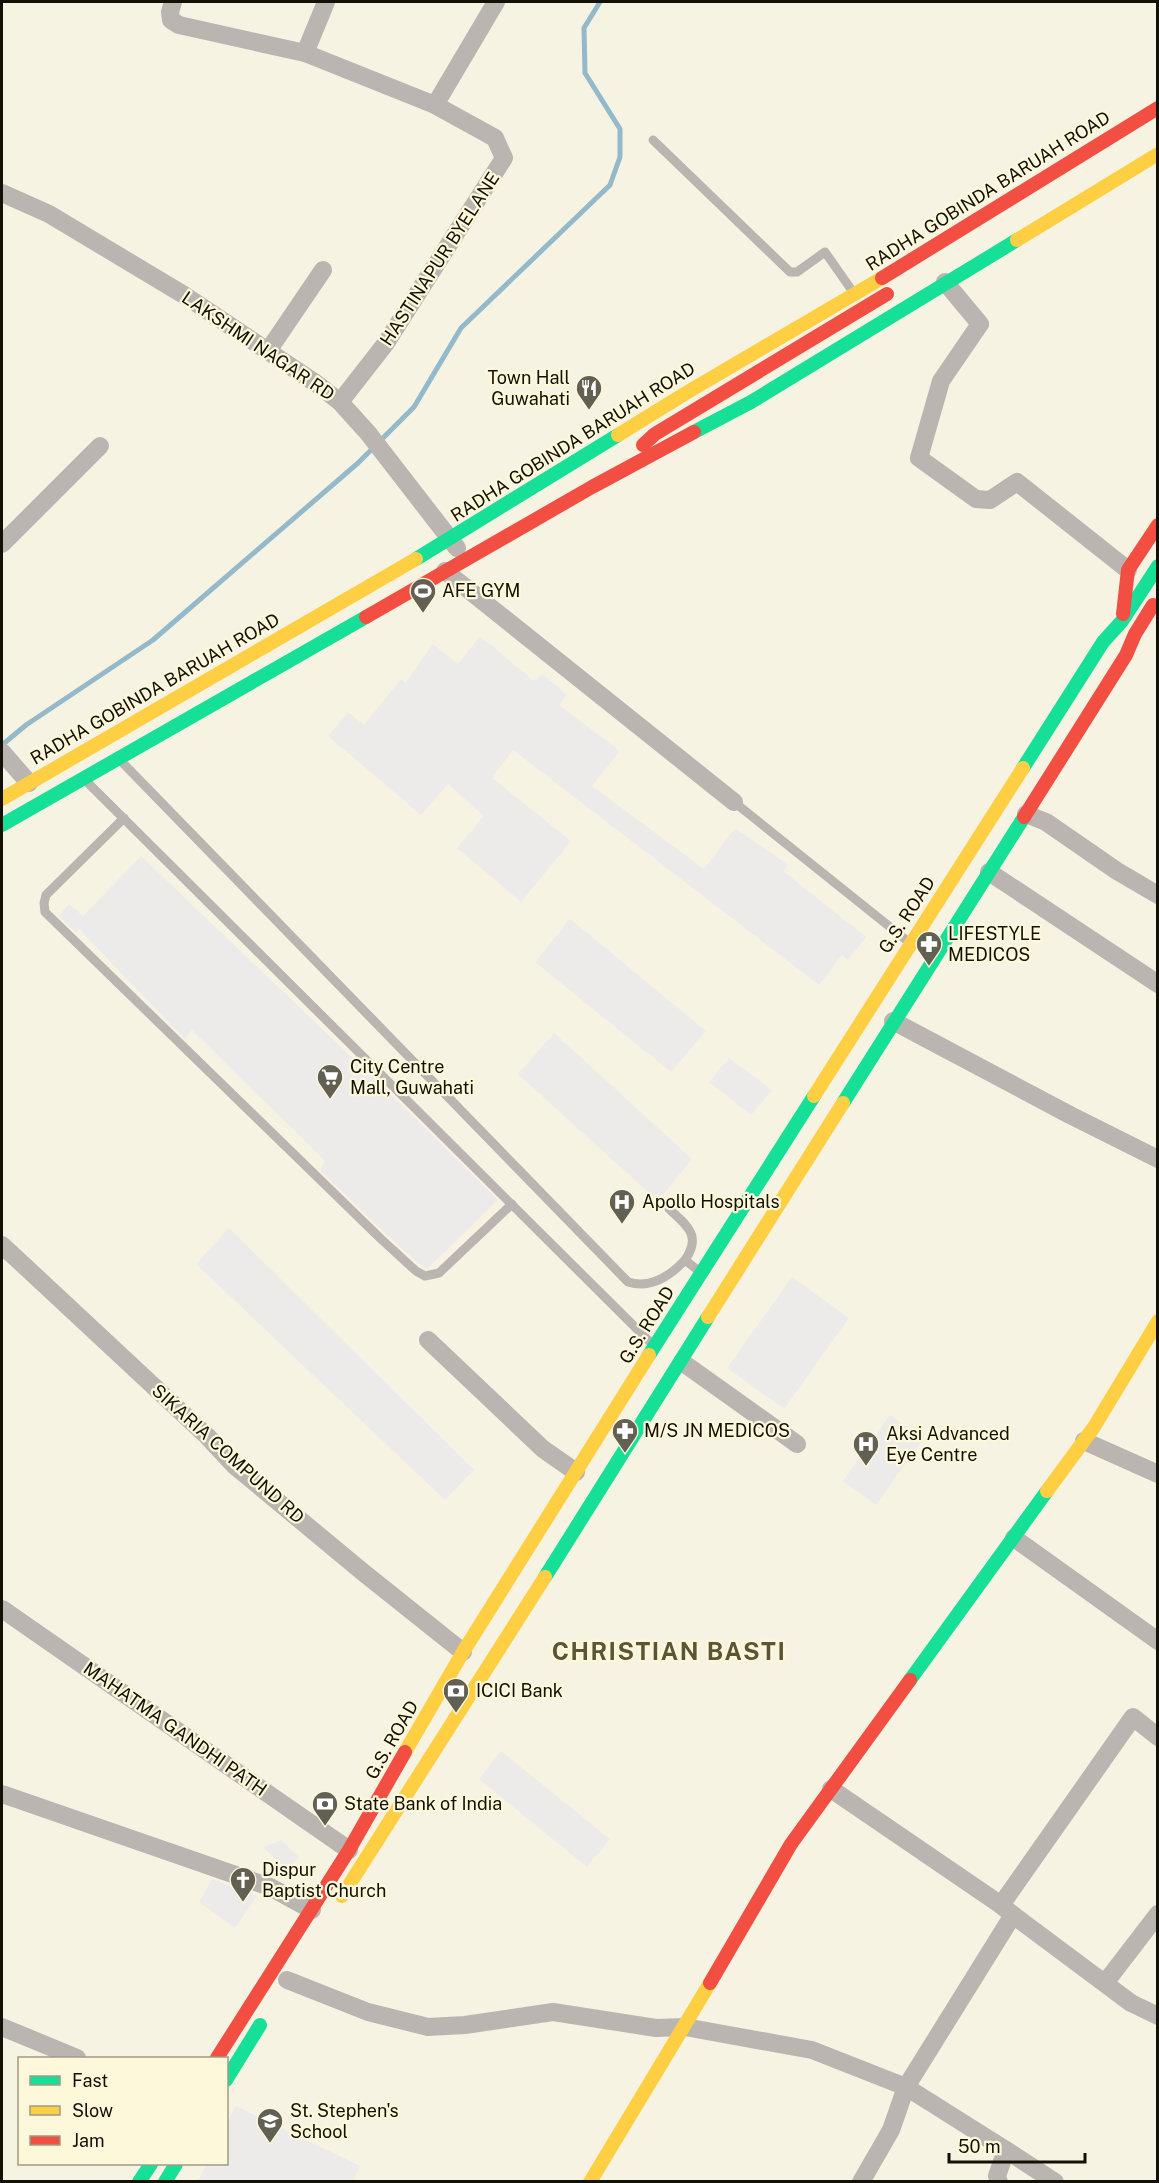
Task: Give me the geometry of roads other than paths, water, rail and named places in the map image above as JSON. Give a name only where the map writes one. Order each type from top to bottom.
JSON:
[{"type":"main road","name":"RADHA GOBINDA BARUAH ROAD","points":[[2,799],[450,538],[1158,108]]},
{"type":"main road","points":[[2,825],[606,479],[751,402],[1158,154]]},
{"type":"main road","points":[[606,479],[655,434],[898,288]]},
{"type":"main road","points":[[592,451],[655,434]]},
{"type":"main road","points":[[1122,621],[1128,570],[1158,525]]},
{"type":"main road","name":"G.S. ROAD","points":[[218,2057],[349,1850],[463,1652],[655,1346],[682,1279],[701,1273],[1102,642],[1122,621],[1158,566]]},
{"type":"main road","points":[[332,1911],[682,1362],[893,1021],[1126,655],[1135,634],[1158,598]]},
{"type":"main road","points":[[1135,634],[1158,617]]},
{"type":"main road","points":[[590,2181],[685,2026],[791,1844],[1084,1441],[1155,1333]]},
{"type":"main road","points":[[228,2077],[268,2010]]},
{"type":"main road","points":[[139,2181],[150,2165]]},
{"type":"main road","points":[[165,2181],[175,2165]]},
{"type":"street","name":"HASTINAPUR BYELANE","points":[[173,2],[170,12],[171,21],[179,25],[305,53],[435,105],[495,138],[504,158],[386,343],[340,402]]},
{"type":"street","points":[[305,53],[326,2]]},
{"type":"street","points":[[435,105],[496,2]]},
{"type":"street","name":"LAKSHMI NAGAR RD","points":[[2,193],[49,214],[184,296],[317,384],[340,402],[385,453],[450,538],[464,560]]},
{"type":"street","points":[[268,351],[323,270]]},
{"type":"street","points":[[945,282],[981,324],[941,381],[920,458],[976,499],[990,500],[1017,482],[1128,570]]},
{"type":"street","points":[[2,544],[100,446]]},
{"type":"street","points":[[445,571],[734,802]]},
{"type":"street","points":[[2,752],[29,783]]},
{"type":"street","points":[[1026,814],[1046,822],[1117,871],[1158,895]]},
{"type":"street","points":[[988,872],[1158,984]]},
{"type":"street","points":[[893,1021],[1158,1159]]},
{"type":"street","name":"SIKARIA COMPUND RD","points":[[2,1245],[199,1428],[236,1466],[463,1652]]},
{"type":"street","points":[[428,1340],[543,1449],[576,1472]]},
{"type":"street","points":[[682,1362],[797,1444]]},
{"type":"street","points":[[1084,1441],[1158,1474]]},
{"type":"street","points":[[1014,1538],[1158,1641]]},
{"type":"street","name":"MAHATMA GANDHI PATH","points":[[2,1609],[349,1850]]},
{"type":"street","points":[[861,2181],[891,2130],[906,2087],[1007,1910],[1133,1716],[1158,1737]]},
{"type":"street","points":[[831,1789],[1007,1910],[1131,2003],[1158,2016]]},
{"type":"street","points":[[2,1794],[270,1887],[312,1910]]},
{"type":"street","points":[[1105,1983],[1158,1914]]},
{"type":"street","points":[[287,1980],[368,2012],[428,2027],[465,2025],[553,2013],[656,2028],[685,2026],[812,2050],[906,2087],[1055,2181]]},
{"type":"street","points":[[2,2027],[74,2057]]},
{"type":"street","points":[[999,2181],[997,2176],[1006,2150]]},
{"type":"lane","points":[[653,140],[790,272],[797,272],[825,252],[855,293]]},
{"type":"lane","points":[[117,758],[628,1282],[639,1285],[682,1279],[685,1260],[691,1252],[693,1241],[688,1226],[669,1209]]},
{"type":"lane","points":[[82,778],[655,1346]]},
{"type":"lane","points":[[734,802],[910,943]]},
{"type":"lane","points":[[124,818],[46,895],[45,912],[416,1271],[425,1276],[439,1273],[512,1204]]},
{"type":"lane","points":[[685,1260],[701,1273]]},
{"type":"waterway","points":[[2,745],[26,725],[153,640],[358,463],[414,407],[461,328],[610,185],[620,157],[620,129],[585,73],[584,28],[600,2]]},
{"type":"place","name":"Town Hall Guwahati","points":[[589,411]]},
{"type":"place","name":"AFE GYM","points":[[423,614]]},
{"type":"place","name":"LIFESTYLE MEDICOS","points":[[929,967]]},
{"type":"place","name":"City Centre Mall, Guwahati","points":[[330,1100]]},
{"type":"place","name":"Apollo Hospitals","points":[[622,1225]]},
{"type":"place","name":"M/S JN MEDICOS","points":[[625,1454]]},
{"type":"place","name":"Aksi Advanced Eye Centre","points":[[866,1467]]},
{"type":"place","name":"ICICI Bank","points":[[456,1714]]},
{"type":"place","name":"State Bank of India","points":[[325,1827]]},
{"type":"place","name":"Dispur Baptist Church","points":[[243,1903]]},
{"type":"place","name":"St. Stephen's School","points":[[270,2144]]},
{"type":"district","name":"CHRISTIAN BASTI","points":[[669,1652]]}]
